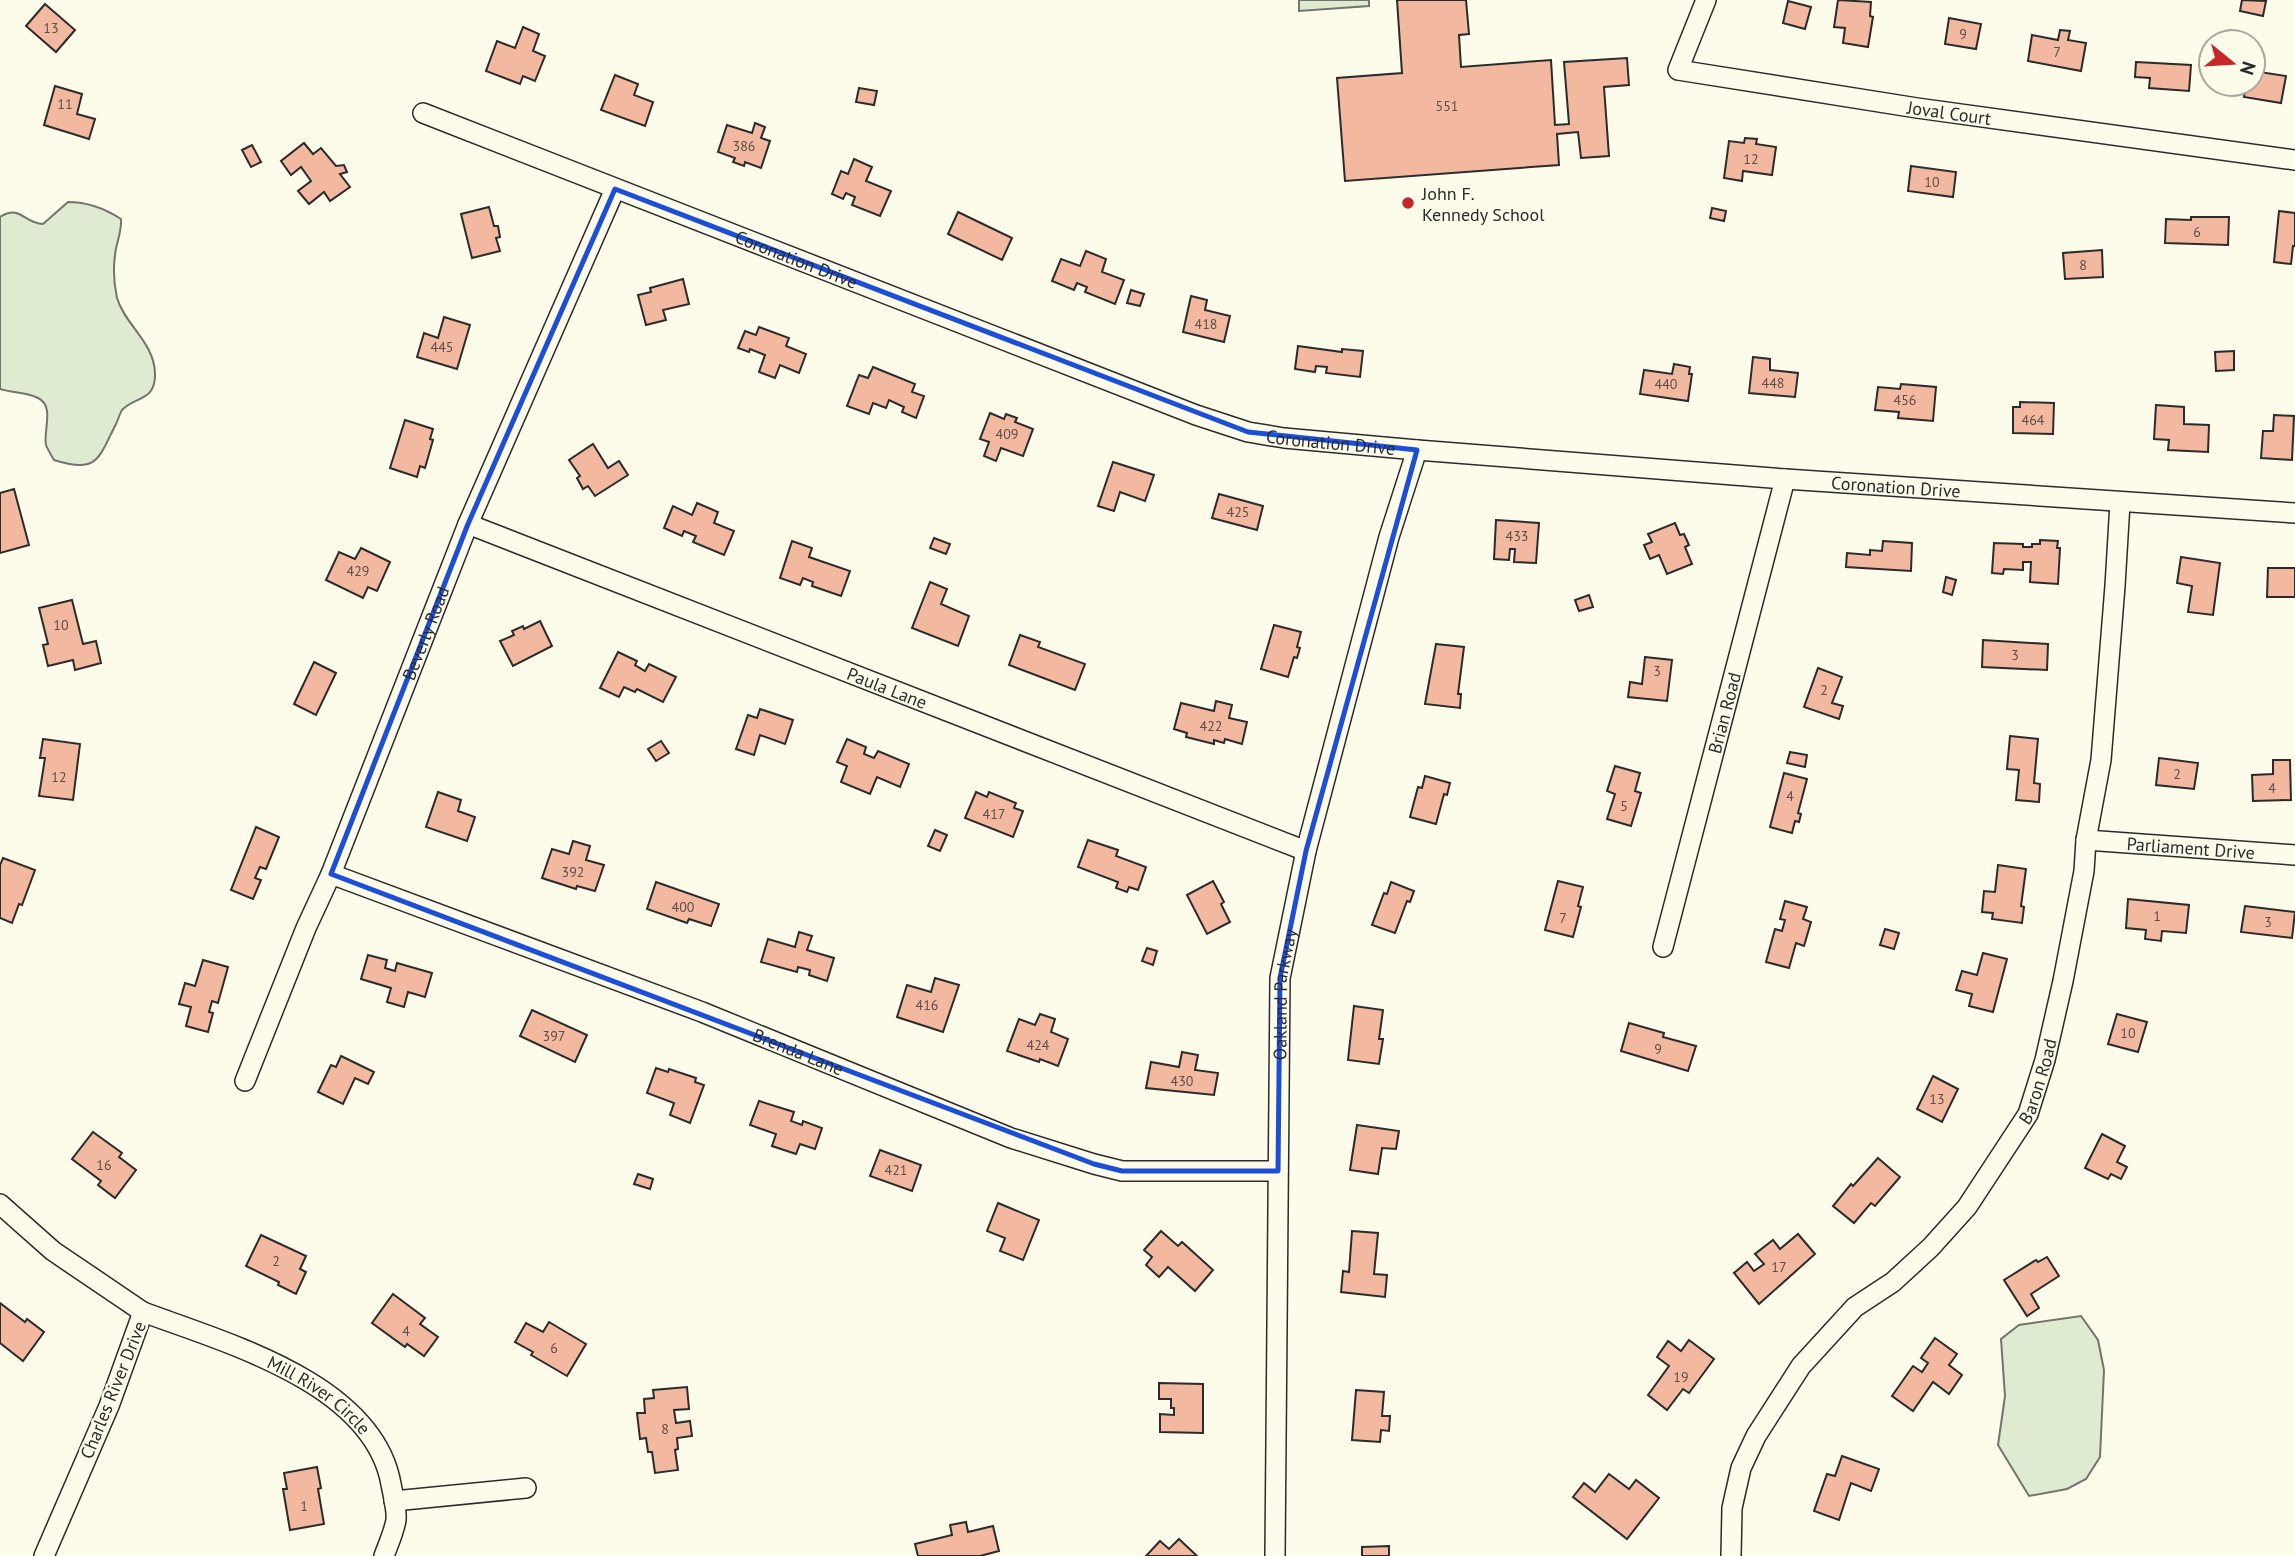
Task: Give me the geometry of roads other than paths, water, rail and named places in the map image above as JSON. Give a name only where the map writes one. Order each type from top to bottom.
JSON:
[{"type":"street","name":"Joval Court","points":[[1706,0],[1678,70],[1917,108],[2295,160]]},
{"type":"street","name":"Coronation Drive","points":[[423,113],[615,190],[704,221],[1235,428],[1284,438],[1417,450],[1785,479],[2295,513]]},
{"type":"street","name":"Beverly Road","points":[[245,1082],[306,928],[331,874],[468,524],[615,190]]},
{"type":"street","name":"Oakland Parkway","points":[[1275,1556],[1280,978],[1306,851],[1389,537],[1417,450]]},
{"type":"street","name":"Brian Road","points":[[1663,947],[1785,479]]},
{"type":"street","name":"Baron Road","points":[[1731,1556],[1732,1508],[1741,1468],[1756,1436],[1801,1366],[1855,1307],[1893,1282],[1931,1247],[1967,1207],[2028,1114],[2045,1060],[2063,981],[2101,760],[2120,503]]},
{"type":"street","name":"Paula Lane","points":[[468,524],[1306,851]]},
{"type":"street","name":"Parliament Drive","points":[[2086,841],[2295,855]]},
{"type":"street","name":"Brenda Lane","points":[[331,874],[702,1012],[1011,1138],[1122,1171],[1278,1171]]},
{"type":"street","name":"Charles River Drive","points":[[0,1204],[53,1251],[144,1312],[109,1406],[44,1556]]},
{"type":"street","name":"Mill River Circle","points":[[144,1312],[248,1352],[317,1386],[339,1401],[356,1418],[375,1444],[389,1471],[396,1519],[384,1556]]},
{"type":"street","points":[[394,1501],[526,1488]]},
{"type":"place","name":"John F. Kennedy School","points":[[1408,203]]}]
